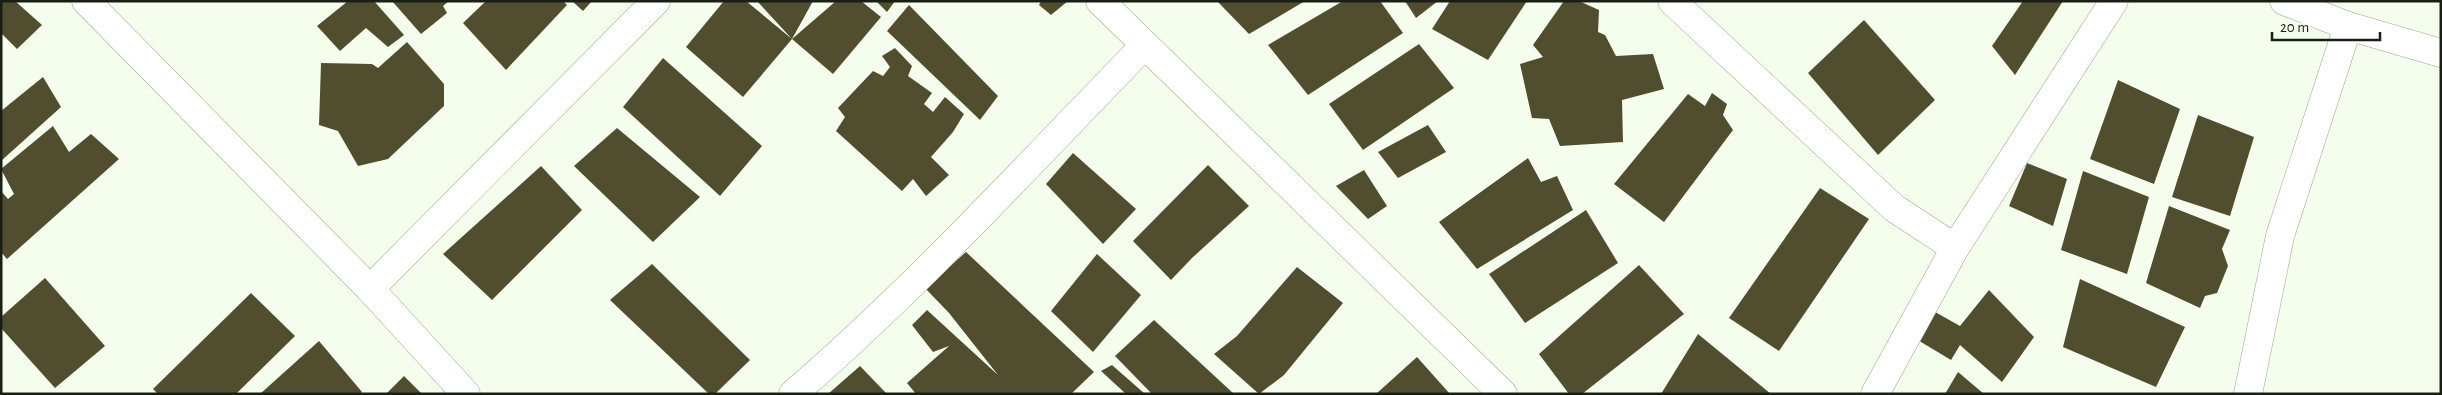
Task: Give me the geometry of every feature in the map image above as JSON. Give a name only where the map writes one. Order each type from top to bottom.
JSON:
[{"type":"street","points":[[86,1],[370,289],[466,394]]},
{"type":"street","points":[[370,289],[656,1]]},
{"type":"street","points":[[1100,1],[1503,394]]},
{"type":"street","points":[[1672,1],[1894,208],[1955,248]]},
{"type":"street","points":[[1875,394],[1955,248],[2114,1]]},
{"type":"street","points":[[2284,1],[2348,26],[2441,53]]},
{"type":"street","points":[[2248,394],[2280,236],[2348,26]]},
{"type":"street","points":[[793,394],[847,347],[907,290],[1144,46]]},
{"type":"building","points":[[1,1],[15,1],[42,25],[17,49],[1,33]]},
{"type":"building","points":[[348,1],[374,1],[404,35],[388,47],[366,28],[340,51],[317,26]]},
{"type":"building","points":[[392,1],[449,1],[443,6],[447,13],[421,34]]},
{"type":"building","points":[[486,1],[563,1],[567,5],[506,70],[463,23]]},
{"type":"building","points":[[572,1],[592,1],[583,11]]},
{"type":"building","points":[[724,1],[746,1],[792,39],[743,97],[686,47]]},
{"type":"building","points":[[757,1],[813,1],[792,39]]},
{"type":"building","points":[[836,1],[861,1],[881,17],[833,74],[792,39]]},
{"type":"building","points":[[876,1],[895,1],[887,12]]},
{"type":"building","points":[[1041,1],[1068,1],[1051,15],[1039,5]]},
{"type":"building","points":[[1217,1],[1305,1],[1249,34]]},
{"type":"building","points":[[1343,1],[1380,1],[1403,33],[1308,95],[1268,45]]},
{"type":"building","points":[[1405,1],[1438,1],[1416,18]]},
{"type":"building","points":[[1450,1],[1527,1],[1488,60],[1432,29]]},
{"type":"building","points":[[1564,1],[1579,1],[1599,10],[1598,32],[1605,35],[1616,56],[1653,54],[1664,89],[1622,100],[1623,142],[1560,146],[1549,119],[1532,118],[1520,64],[1543,57],[1533,45]]},
{"type":"building","points":[[2023,1],[2063,1],[2015,75],[1992,46]]},
{"type":"building","points":[[909,5],[998,96],[980,120],[887,31]]},
{"type":"building","points":[[1864,20],[1935,100],[1878,155],[1808,73]]},
{"type":"building","points":[[407,42],[444,84],[444,106],[388,159],[358,166],[338,131],[319,125],[321,63],[372,64],[378,68]]},
{"type":"building","points":[[1419,44],[1454,88],[1363,150],[1329,104]]},
{"type":"building","points":[[895,48],[912,66],[908,76],[932,93],[924,104],[933,112],[945,97],[964,114],[953,132],[931,157],[949,175],[926,196],[913,179],[902,191],[836,131],[845,117],[838,108],[873,71],[883,76],[890,67],[882,56]]},
{"type":"building","points":[[663,58],[762,146],[720,196],[623,107]]},
{"type":"building","points":[[43,77],[61,107],[1,161],[1,111]]},
{"type":"building","points":[[2118,80],[2180,109],[2154,184],[2090,159]]},
{"type":"building","points":[[1712,93],[1727,104],[1723,115],[1733,130],[1664,222],[1614,184],[1688,94],[1705,106]]},
{"type":"building","points":[[2198,115],[2254,137],[2230,216],[2172,197]]},
{"type":"building","points":[[1428,125],[1446,152],[1398,178],[1378,152]]},
{"type":"building","points":[[53,126],[69,152],[91,134],[119,159],[7,259],[1,252],[1,191],[8,199],[14,194],[1,169]]},
{"type":"building","points":[[617,128],[700,197],[653,242],[574,166]]},
{"type":"building","points":[[1073,153],[1136,209],[1103,244],[1046,184]]},
{"type":"building","points":[[1528,158],[1541,182],[1557,176],[1573,210],[1477,269],[1439,222]]},
{"type":"building","points":[[2027,163],[2067,179],[2053,226],[2009,206]]},
{"type":"building","points":[[1208,165],[1249,206],[1192,258],[1171,280],[1133,241]]},
{"type":"building","points":[[541,166],[582,210],[492,300],[443,254]]},
{"type":"building","points":[[1364,170],[1387,206],[1368,219],[1336,186]]},
{"type":"building","points":[[2083,171],[2149,197],[2127,274],[2061,250]]},
{"type":"building","points":[[1820,188],[1869,219],[1779,351],[1729,318]]},
{"type":"building","points":[[2169,206],[2230,230],[2222,249],[2228,266],[2217,293],[2205,296],[2200,308],[2146,283]]},
{"type":"building","points":[[1586,210],[1618,263],[1525,323],[1489,274]]},
{"type":"building","points":[[966,252],[1094,372],[1071,394],[916,394],[907,383],[949,346],[933,352],[912,325],[927,310],[998,375],[949,313],[925,288]]},
{"type":"building","points":[[1097,254],[1141,295],[1093,352],[1051,311]]},
{"type":"building","points":[[652,264],[750,360],[715,394],[709,394],[610,300]]},
{"type":"building","points":[[1639,265],[1684,314],[1582,394],[1569,394],[1539,354]]},
{"type":"building","points":[[1297,267],[1343,303],[1284,375],[1259,394],[1214,354],[1237,336]]},
{"type":"building","points":[[45,278],[105,346],[55,388],[1,328],[1,317]]},
{"type":"building","points":[[2080,279],[2185,327],[2156,387],[2063,347]]},
{"type":"building","points":[[1989,290],[2034,337],[2002,382],[1960,345],[1951,360],[1916,339],[1928,308],[1960,326]]},
{"type":"building","points":[[251,293],[295,336],[236,394],[158,394],[153,389]]},
{"type":"building","points":[[1154,320],[1234,394],[1152,394],[1115,356]]},
{"type":"building","points":[[1698,334],[1771,394],[1661,394]]},
{"type":"building","points":[[319,341],[362,392],[359,394],[260,394]]},
{"type":"building","points":[[1417,357],[1450,394],[1376,394]]},
{"type":"building","points":[[1112,365],[1145,394],[1126,394],[1101,371]]},
{"type":"building","points":[[860,366],[887,394],[828,394]]},
{"type":"building","points":[[1958,372],[1984,394],[1945,394]]},
{"type":"building","points":[[404,376],[422,394],[386,394]]}]
